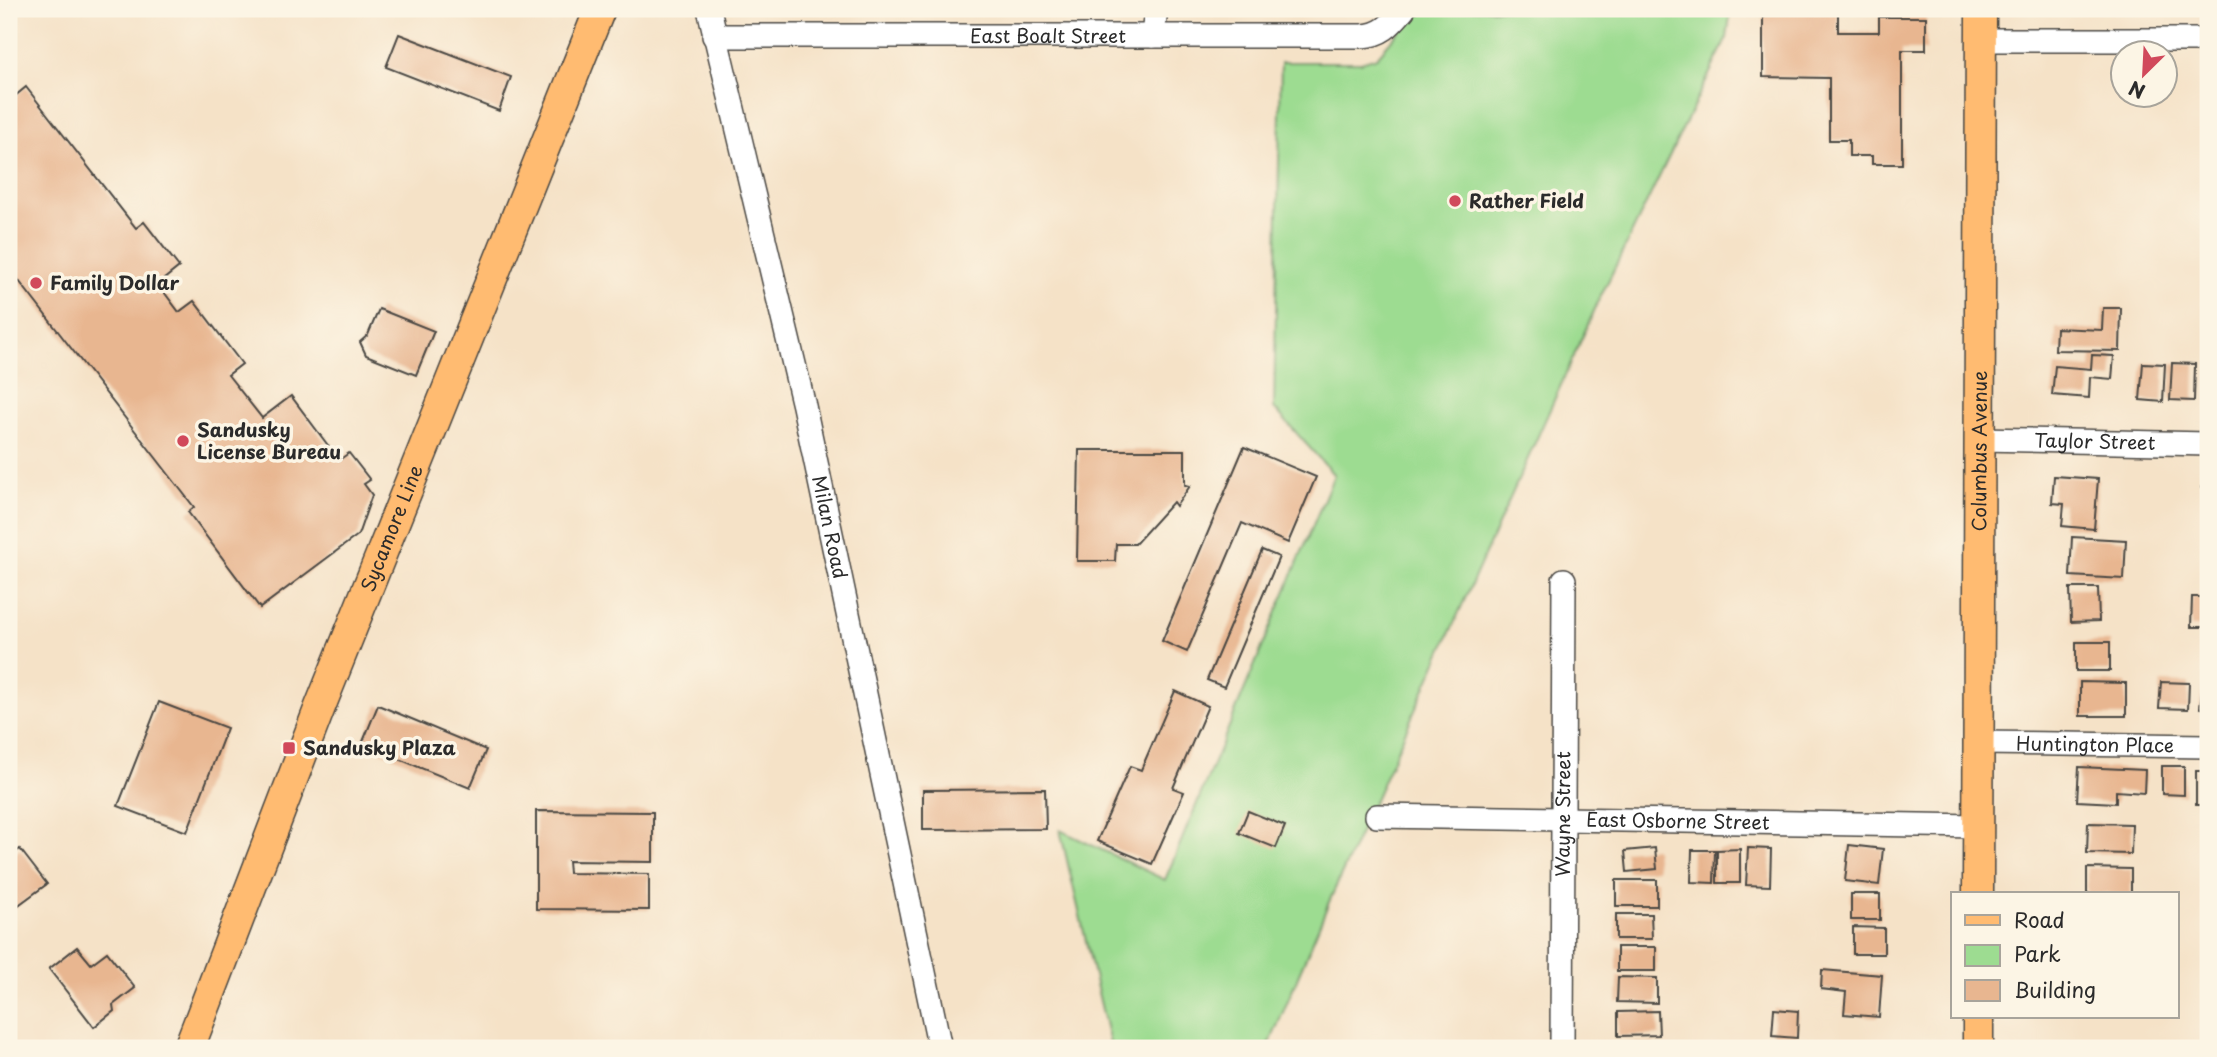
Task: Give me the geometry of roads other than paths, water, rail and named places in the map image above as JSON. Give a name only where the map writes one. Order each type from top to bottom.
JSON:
[{"type":"main road","name":"Sycamore Line","points":[[189,1048],[320,707],[600,9]]},
{"type":"main road","name":"Columbus Avenue","points":[[1978,892],[1980,9]]},
{"type":"main road","points":[[1978,1018],[1978,1048]]},
{"type":"street","name":"Milan Road","points":[[709,9],[804,406],[940,1048]]},
{"type":"street","points":[[1153,36],[1156,9]]},
{"type":"street","name":"East Boalt Street","points":[[714,36],[1372,36],[1381,33],[1404,9]]},
{"type":"street","points":[[1980,40],[2208,40]]},
{"type":"street","name":"Taylor Street","points":[[1981,439],[2208,444]]},
{"type":"street","name":"Wayne Street","points":[[1562,1048],[1564,580]]},
{"type":"street","name":"Huntington Place","points":[[1979,743],[2208,746]]},
{"type":"street","name":"East Osborne Street","points":[[1377,816],[1978,826]]},
{"type":"place","name":"Rather Field","points":[[1455,201]]},
{"type":"place","name":"Family Dollar","points":[[36,283]]},
{"type":"place","name":"Sandusky License Bureau","points":[[183,441]]},
{"type":"place","name":"Sandusky Plaza","points":[[289,748]]}]
